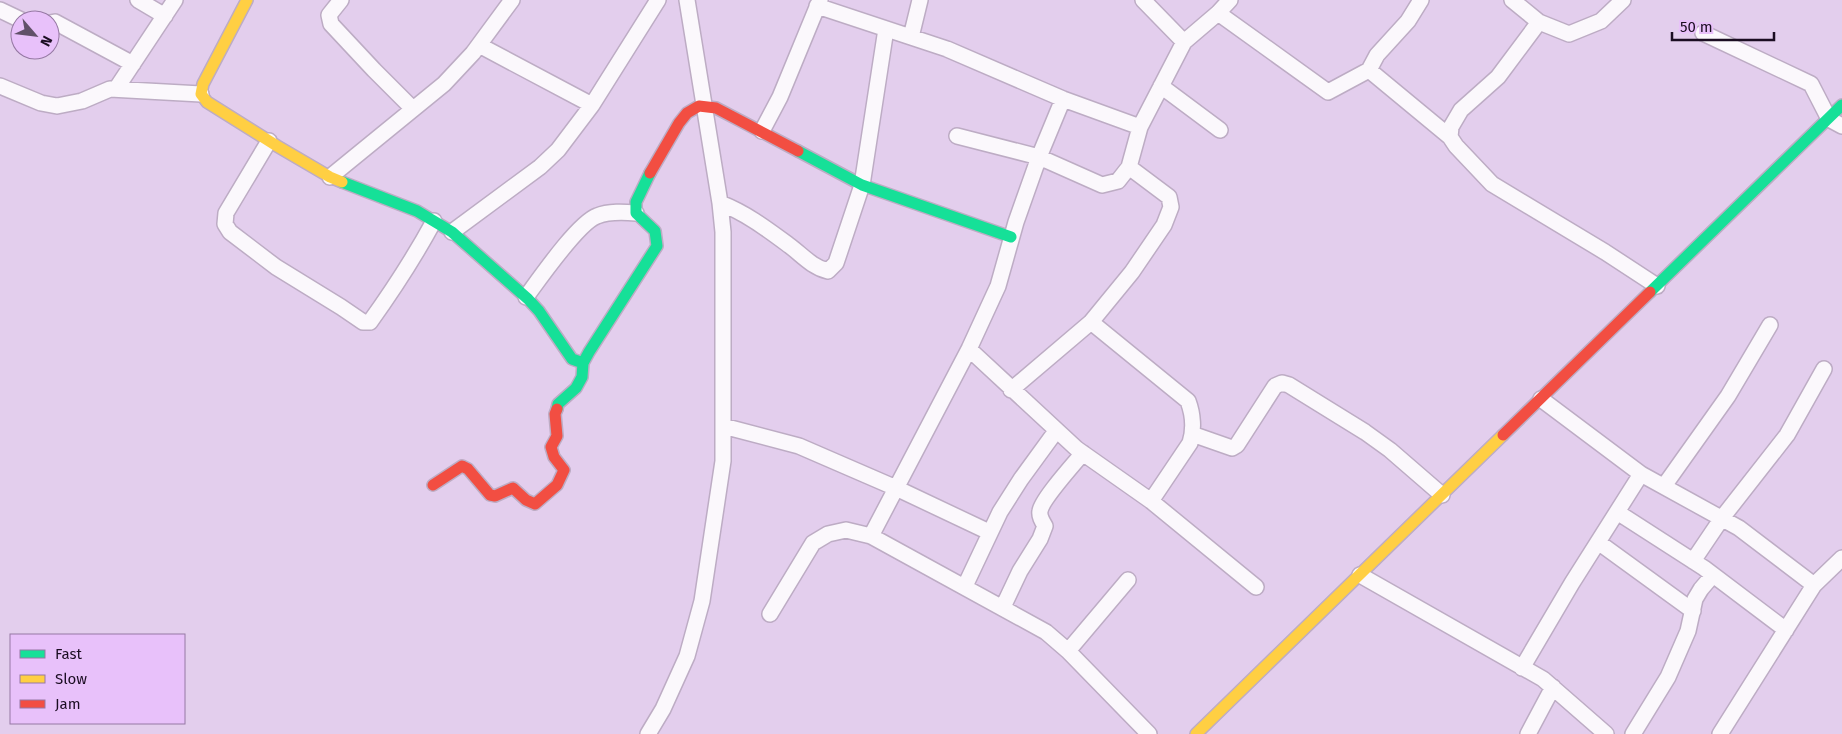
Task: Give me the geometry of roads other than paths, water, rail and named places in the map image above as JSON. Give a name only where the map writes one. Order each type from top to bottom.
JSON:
[{"type":"street","points":[[138,0],[165,16]]},
{"type":"street","points":[[116,89],[175,0]]},
{"type":"street","points":[[341,0],[329,15],[331,24],[413,109]]},
{"type":"street","points":[[330,177],[444,84],[479,45],[512,0]]},
{"type":"street","points":[[452,232],[540,167],[558,150],[592,104],[658,0]]},
{"type":"street","points":[[648,734],[663,708],[687,656],[702,601],[722,461],[723,241],[720,203],[687,0]]},
{"type":"street","points":[[911,37],[920,0]]},
{"type":"street","points":[[1143,0],[1184,42]]},
{"type":"street","points":[[957,136],[1039,157],[1102,185],[1118,181],[1129,167],[1140,128],[1184,42],[1218,13],[1230,0]]},
{"type":"street","points":[[1218,13],[1328,92],[1369,70],[1377,55],[1408,21],[1421,0]]},
{"type":"street","points":[[1512,0],[1539,22],[1569,34],[1602,21],[1623,0]]},
{"type":"street","points":[[200,94],[206,77],[243,2]]},
{"type":"street","points":[[762,131],[780,97],[818,3],[886,29],[947,49],[1063,99],[1140,128]]},
{"type":"street","points":[[1450,137],[1452,126],[1461,110],[1498,77],[1539,22]]},
{"type":"street","points":[[60,25],[133,64]]},
{"type":"street","points":[[720,203],[740,210],[818,269],[828,271],[836,263],[862,185],[886,29]]},
{"type":"street","points":[[1703,32],[1812,84],[1835,122]]},
{"type":"street","points":[[479,45],[592,104]]},
{"type":"street","points":[[1369,70],[1450,137],[1456,146],[1492,184],[1605,252],[1657,286]]},
{"type":"street","points":[[0,86],[41,103],[57,106],[82,101],[104,91],[116,89],[200,94],[207,102],[330,177],[417,211],[452,232],[526,297],[539,311],[564,350],[572,359],[583,363]]},
{"type":"street","points":[[1161,86],[1220,130]]},
{"type":"street","points":[[871,536],[969,349],[998,286],[1011,237],[1039,157],[1063,99]]},
{"type":"street","points":[[636,213],[636,202],[679,122],[691,108],[703,104],[716,108],[762,131],[862,185],[1011,237]]},
{"type":"street","points":[[1196,734],[1657,286],[1835,122],[1842,105]]},
{"type":"street","points":[[269,141],[226,213],[225,224],[230,232],[276,267],[363,322],[370,322],[378,311],[418,250],[434,221]]},
{"type":"street","points":[[1012,390],[1091,322],[1132,272],[1164,225],[1171,207],[1169,197],[1129,167]]},
{"type":"street","points":[[433,485],[462,466],[468,469],[490,494],[495,496],[513,488],[528,503],[535,504],[554,490],[563,477],[564,470],[554,457],[551,447],[557,436],[555,414],[558,404],[576,388],[582,378],[583,363],[588,352],[657,246],[655,231],[636,213],[619,212],[597,216],[582,226],[526,297]]},
{"type":"street","points":[[1091,322],[1188,401],[1192,434],[1190,443],[1151,500]]},
{"type":"street","points":[[1664,486],[1728,396],[1770,325]]},
{"type":"street","points":[[969,349],[1056,431],[1083,453],[1151,500],[1256,587]]},
{"type":"street","points":[[1693,562],[1722,518],[1787,435],[1824,369]]},
{"type":"street","points":[[1192,434],[1232,448],[1236,445],[1275,386],[1282,383],[1289,385],[1365,432],[1390,450],[1442,496]]},
{"type":"street","points":[[1541,399],[1640,474],[1739,528],[1814,585]]},
{"type":"street","points":[[723,426],[799,446],[896,488],[989,532]]},
{"type":"street","points":[[965,586],[989,532],[1021,479],[1056,431]]},
{"type":"street","points":[[1002,607],[1020,571],[1040,539],[1044,526],[1040,510],[1047,498],[1083,453]]},
{"type":"street","points":[[1522,668],[1640,474]]},
{"type":"street","points":[[1617,512],[1713,575],[1786,630]]},
{"type":"street","points":[[770,614],[812,543],[828,534],[846,530],[871,536],[1046,632],[1149,734]]},
{"type":"street","points":[[1598,542],[1692,611]]},
{"type":"street","points":[[1720,734],[1814,585],[1842,558]]},
{"type":"street","points":[[1360,575],[1543,680],[1606,734]]},
{"type":"street","points":[[1633,734],[1668,677],[1685,639],[1695,599],[1713,575]]},
{"type":"street","points":[[1068,652],[1128,580]]},
{"type":"street","points":[[1528,734],[1553,687]]}]
